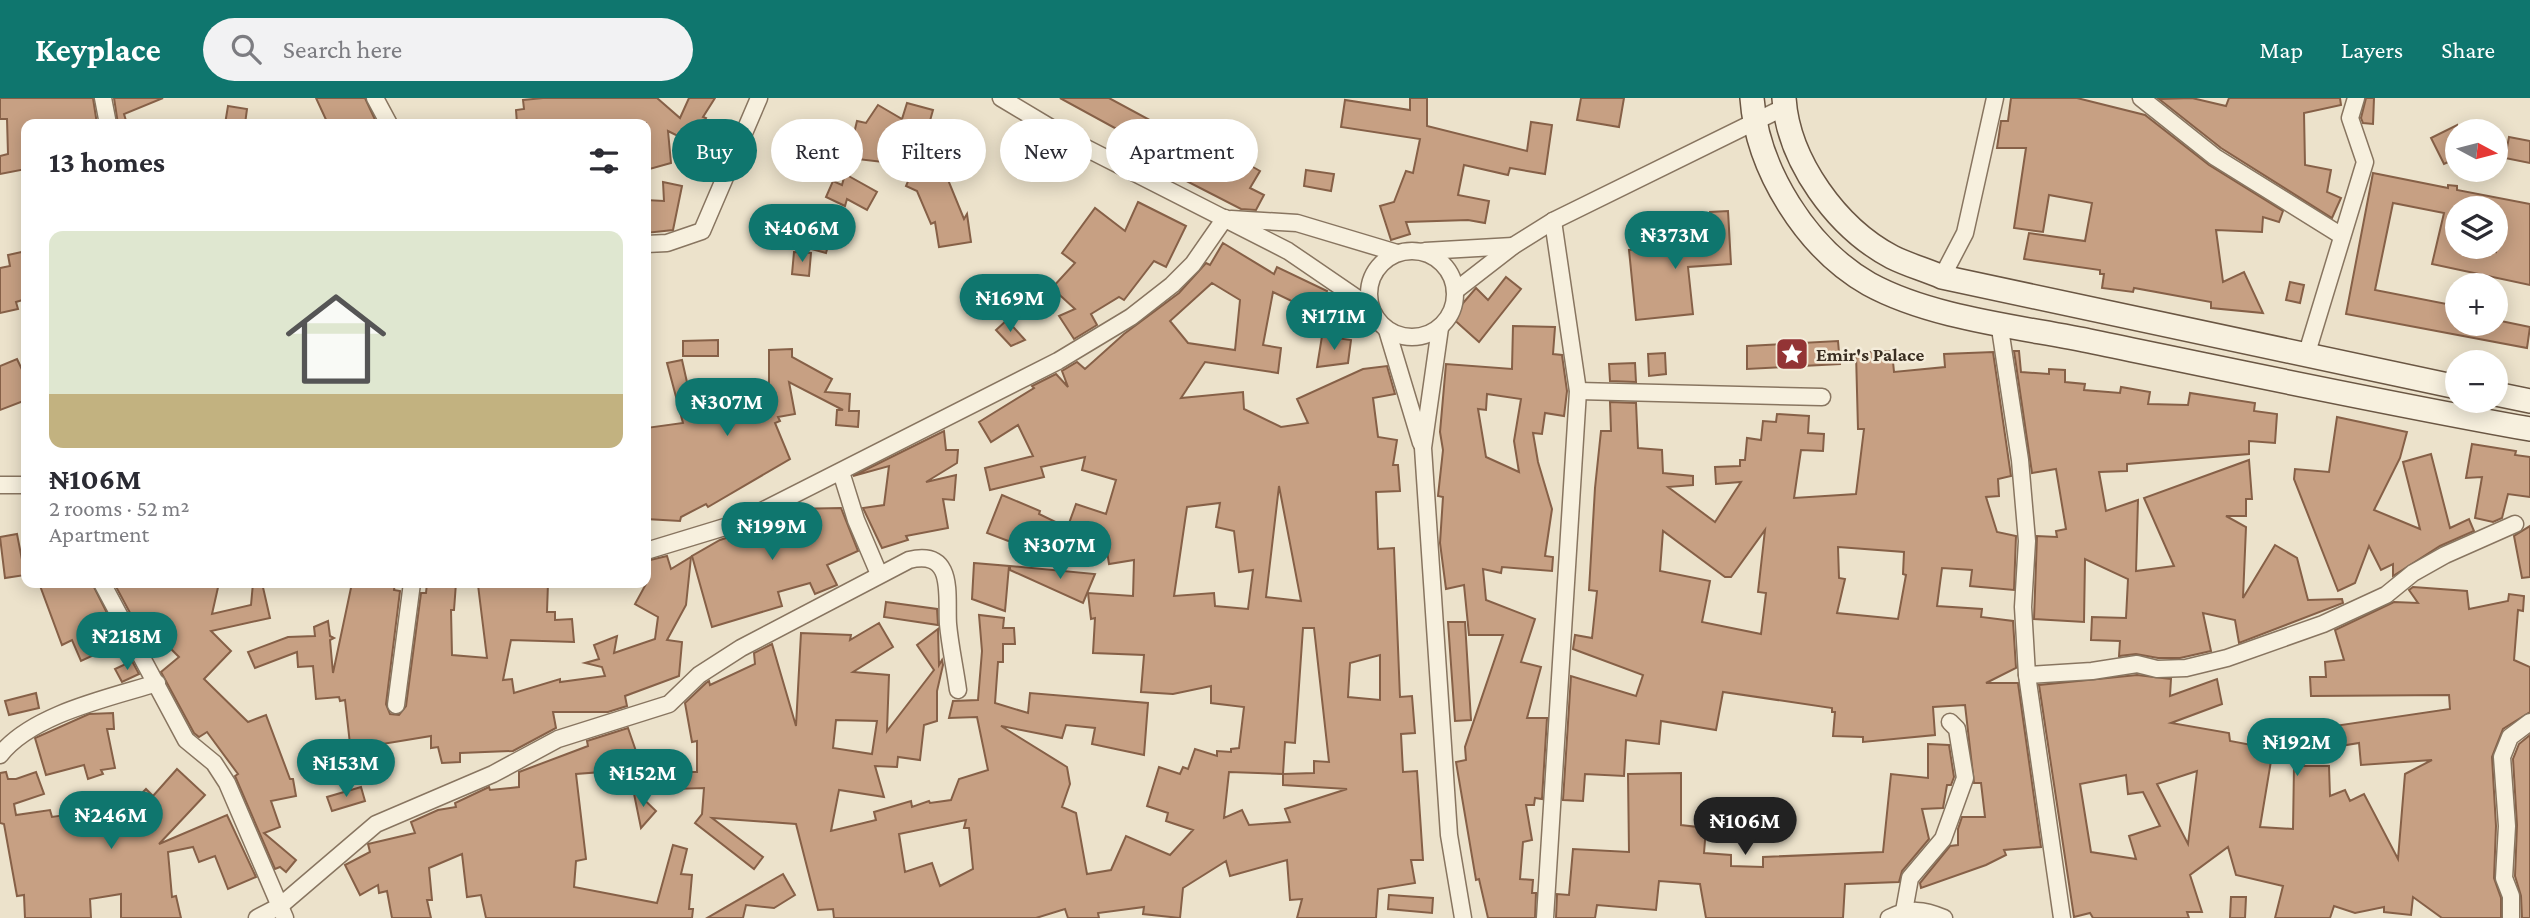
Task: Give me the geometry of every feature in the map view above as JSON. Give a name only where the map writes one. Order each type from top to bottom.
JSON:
[{"type":"main road","points":[[1752,98],[1754,123],[1762,151],[1779,187],[1807,228],[1836,259],[1868,283],[1901,298],[1999,322],[2530,429]]},
{"type":"main road","points":[[1785,103],[1795,145],[1812,181],[1834,209],[1860,234],[1891,256],[1942,277],[2445,385]]},
{"type":"main road","points":[[2508,396],[2530,401]]},
{"type":"street","points":[[103,98],[106,119]]},
{"type":"street","points":[[375,98],[386,119]]},
{"type":"street","points":[[651,244],[667,243],[702,232],[759,98]]},
{"type":"street","points":[[1001,98],[1078,144],[1288,251],[1370,307],[1387,330],[1423,448]]},
{"type":"street","points":[[1942,277],[1965,233],[1995,98]]},
{"type":"street","points":[[2141,98],[2215,157],[2342,236]]},
{"type":"street","points":[[2306,356],[2365,162],[2350,118],[2356,98]]},
{"type":"street","points":[[1455,291],[1513,246],[1553,221],[1754,123],[1785,103]]},
{"type":"street","points":[[1225,219],[1297,223],[1397,253],[1513,246]]},
{"type":"street","points":[[651,549],[738,523],[1058,361],[1131,317],[1172,285],[1193,264],[1225,219]]},
{"type":"street","points":[[1545,918],[1578,391],[1553,221]]},
{"type":"street","points":[[1421,251],[1440,260],[1447,268],[1455,291],[1454,305],[1440,328],[1423,448],[1450,835],[1462,918]]},
{"type":"street","points":[[1370,307],[1371,278],[1377,267],[1397,253]]},
{"type":"street","points":[[1999,322],[2020,460],[2027,541],[2023,607],[2027,675],[2062,918]]},
{"type":"street","points":[[1387,330],[1415,338],[1440,328]]},
{"type":"street","points":[[1578,391],[1822,397]]},
{"type":"street","points":[[841,472],[856,520],[879,574]]},
{"type":"street","points":[[0,485],[21,485]]},
{"type":"street","points":[[2027,675],[2092,671],[2137,664],[2157,669],[2186,667],[2227,658],[2323,624],[2386,595],[2413,573],[2445,555],[2515,523]]},
{"type":"street","points":[[257,918],[283,912],[376,824],[493,774],[558,739],[669,704],[699,676],[741,648],[879,574],[921,558],[935,563],[945,573],[950,591],[948,623],[958,690]]},
{"type":"street","points":[[105,588],[186,740],[214,763],[227,783],[283,912]]},
{"type":"street","points":[[396,705],[411,588]]},
{"type":"street","points":[[0,755],[16,739],[64,713],[157,682]]},
{"type":"street","points":[[1904,911],[1910,878],[1943,839],[1965,778],[1956,729],[1950,722]]},
{"type":"street","points":[[2511,918],[2511,896],[2504,878],[2507,826],[2502,757],[2510,737],[2530,722]]},
{"type":"street","points":[[1889,918],[1904,911],[1923,909],[1944,918]]},
{"type":"building","points":[[0,98],[93,98],[96,119],[21,119],[21,170],[0,174],[0,156],[8,154],[7,119],[0,119]]},
{"type":"building","points":[[114,98],[163,98],[124,114],[126,119],[117,119]]},
{"type":"building","points":[[316,98],[365,98],[375,119],[326,119]]},
{"type":"building","points":[[543,98],[657,98],[680,118],[689,98],[715,98],[703,117],[706,119],[672,119],[672,133],[668,131],[671,163],[651,169],[651,119],[517,119],[516,110],[524,109],[523,100]]},
{"type":"building","points":[[1060,98],[1109,98],[1148,119],[1106,119],[1106,123]]},
{"type":"building","points":[[1410,98],[1427,98],[1427,126],[1527,151],[1531,122],[1552,125],[1545,174],[1510,168],[1508,175],[1464,165],[1458,195],[1489,201],[1485,223],[1468,220],[1406,222],[1410,234],[1391,240],[1380,206],[1394,202],[1406,171],[1413,173],[1420,139],[1341,127],[1345,100],[1410,110]]},
{"type":"building","points":[[1581,98],[1624,98],[1619,127],[1577,120]]},
{"type":"building","points":[[2011,98],[2077,98],[2145,115],[2209,165],[2283,211],[2279,222],[2263,217],[2262,232],[2216,230],[2223,282],[2244,272],[2263,313],[2211,308],[2211,302],[2134,288],[2133,292],[2102,288],[2104,274],[2100,274],[2100,270],[2024,259],[2029,233],[2085,241],[2092,203],[2049,195],[2043,232],[2014,228],[2026,148],[1997,148],[2001,121],[2008,121]]},
{"type":"building","points":[[2192,98],[2226,106],[2229,98],[2340,98],[2341,105],[2304,113],[2305,165],[2331,170],[2327,192],[2341,198],[2332,218],[2221,148],[2159,99]]},
{"type":"building","points":[[2366,98],[2374,98],[2373,124],[2363,123],[2361,118]]},
{"type":"building","points":[[907,103],[933,110],[930,119],[902,119]]},
{"type":"building","points":[[878,105],[902,119],[877,119],[877,161],[863,160],[863,122],[866,123]]},
{"type":"building","points":[[228,106],[247,109],[246,119],[226,119]]},
{"type":"building","points":[[2445,131],[2445,164],[2444,164],[2431,138]]},
{"type":"building","points":[[2509,137],[2530,141],[2530,163],[2508,159]]},
{"type":"building","points":[[1306,170],[1334,174],[1331,191],[1304,186]]},
{"type":"building","points":[[2373,173],[2448,188],[2448,185],[2457,186],[2457,190],[2488,196],[2445,196],[2445,259],[2508,259],[2508,200],[2530,204],[2530,285],[2508,280],[2508,273],[2474,273],[2432,264],[2444,213],[2393,203],[2375,290],[2445,304],[2445,333],[2346,314]]},
{"type":"building","points":[[663,182],[682,186],[673,230],[651,232],[651,200],[664,201]]},
{"type":"building","points":[[833,182],[842,185],[843,182],[859,182],[877,192],[867,210],[847,199],[845,206],[826,197]]},
{"type":"building","points":[[908,182],[949,182],[964,219],[967,214],[971,242],[939,247],[935,222],[931,224],[917,191],[906,186]]},
{"type":"building","points":[[1188,182],[1254,182],[1250,188],[1264,195],[1256,210],[1241,209]]},
{"type":"building","points":[[1138,202],[1186,226],[1166,267],[1154,261],[1124,300],[1119,297],[1091,314],[1097,325],[1074,339],[1059,316],[1075,309],[1052,288],[1075,263],[1062,253],[1095,208],[1125,231]]},
{"type":"building","points":[[1728,211],[1731,264],[1688,267],[1693,314],[1636,320],[1629,250],[1712,241],[1710,212]]},
{"type":"building","points":[[828,223],[830,239],[826,253],[808,248],[814,225]]},
{"type":"building","points":[[1223,243],[1274,274],[1277,267],[1327,291],[1322,301],[1339,307],[1333,321],[1273,292],[1263,345],[1281,348],[1278,373],[1205,362],[1181,398],[1243,392],[1244,409],[1281,427],[1308,423],[1297,399],[1363,369],[1387,366],[1395,394],[1373,398],[1378,437],[1397,440],[1393,465],[1398,465],[1400,491],[1376,492],[1378,549],[1394,548],[1400,697],[1412,696],[1415,733],[1401,734],[1403,772],[1417,771],[1423,860],[1411,860],[1415,883],[1378,889],[1376,918],[1297,918],[1302,899],[1290,900],[1287,860],[1230,876],[1226,861],[1183,888],[1180,918],[1143,914],[1144,907],[1098,913],[1099,918],[1068,918],[1065,909],[1036,918],[834,918],[833,909],[818,910],[796,824],[712,818],[763,857],[754,869],[695,823],[702,814],[704,788],[642,790],[680,772],[697,772],[697,741],[692,742],[685,703],[706,683],[709,681],[710,685],[755,664],[754,653],[772,644],[796,726],[801,633],[851,635],[850,640],[879,623],[893,647],[853,672],[889,675],[887,731],[934,670],[917,645],[938,629],[939,665],[942,660],[943,665],[937,691],[937,721],[924,725],[920,760],[898,757],[897,767],[875,766],[884,797],[839,790],[831,831],[876,820],[874,812],[911,801],[912,807],[929,801],[951,800],[959,779],[988,770],[977,717],[949,718],[953,701],[978,700],[982,651],[979,615],[1004,618],[1003,628],[1014,628],[1015,644],[1003,644],[1003,662],[998,662],[995,703],[1028,713],[1030,693],[1148,703],[1144,755],[1092,744],[1095,728],[1066,725],[1062,738],[1001,726],[1067,767],[1070,784],[1062,807],[1076,813],[1087,874],[1111,870],[1126,836],[1170,855],[1193,830],[1166,821],[1168,813],[1147,806],[1159,767],[1180,774],[1183,767],[1188,769],[1195,749],[1217,756],[1217,751],[1231,752],[1231,749],[1239,748],[1244,707],[1211,703],[1211,686],[1173,694],[1141,692],[1144,655],[1093,653],[1095,618],[1091,619],[1088,593],[1133,596],[1134,560],[1109,564],[1105,538],[1068,526],[1076,504],[1106,514],[1116,480],[1082,470],[1085,457],[1041,467],[1044,477],[990,490],[985,468],[1033,456],[1018,425],[991,442],[979,422],[1034,388],[1032,386],[1056,374],[1068,387],[1062,371],[1077,362],[1085,369],[1124,334],[1179,293],[1206,263],[1210,265]],"holes":[[[1212,283],[1240,300],[1235,350],[1188,343],[1170,321]],[[1279,486],[1301,601],[1266,597]],[[1220,503],[1216,527],[1234,531],[1239,572],[1253,570],[1248,609],[1215,606],[1214,593],[1174,596],[1187,507]],[[1303,628],[1314,628],[1329,762],[1314,761],[1314,773],[1283,774],[1285,742],[1295,743]],[[1380,655],[1380,700],[1348,697],[1350,663]],[[836,720],[877,721],[872,754],[833,748]],[[1229,772],[1283,774],[1283,785],[1347,789],[1285,809],[1290,822],[1249,825],[1242,810],[1224,818]],[[966,820],[964,828],[969,828],[973,869],[940,886],[932,863],[905,872],[899,834]]]},
{"type":"building","points":[[21,252],[21,300],[16,302],[18,309],[0,313],[0,268],[10,266],[8,255]]},
{"type":"building","points":[[794,252],[811,253],[809,276],[792,274]]},
{"type":"building","points":[[1506,277],[1521,289],[1479,342],[1451,317],[1476,288],[1488,300]]},
{"type":"building","points":[[2290,282],[2304,285],[2300,303],[2286,300]]},
{"type":"building","points":[[1007,320],[1025,340],[1011,346],[996,330]]},
{"type":"building","points":[[2508,322],[2530,327],[2527,348],[2463,336],[2508,336]]},
{"type":"building","points":[[1513,326],[1555,327],[1553,354],[1562,355],[1567,391],[1564,416],[1545,413],[1542,434],[1533,433],[1538,462],[1552,509],[1545,556],[1553,557],[1552,571],[1502,567],[1501,573],[1483,569],[1486,600],[1535,619],[1521,662],[1541,667],[1527,718],[1547,718],[1542,799],[1535,798],[1534,805],[1526,805],[1532,840],[1523,842],[1520,879],[1533,880],[1532,893],[1536,893],[1535,918],[1488,918],[1479,879],[1476,880],[1456,762],[1466,760],[1465,747],[1503,635],[1469,635],[1464,585],[1446,589],[1440,543],[1443,497],[1438,496],[1443,450],[1440,432],[1446,364],[1512,369]],"holes":[[[1487,394],[1521,399],[1514,441],[1519,472],[1486,457],[1478,409],[1486,410]]]},
{"type":"building","points":[[1322,336],[1351,340],[1348,363],[1317,367]]},
{"type":"building","points":[[718,340],[718,356],[683,356],[683,341]]},
{"type":"building","points":[[1838,341],[1840,364],[1747,369],[1747,346]]},
{"type":"building","points":[[792,349],[792,357],[832,379],[825,392],[850,394],[849,411],[859,411],[858,427],[836,425],[837,410],[843,410],[789,382],[795,414],[778,417],[780,421],[775,423],[790,459],[708,507],[706,504],[681,517],[680,521],[651,519],[651,427],[683,423],[667,363],[682,360],[693,409],[769,383],[769,350]]},
{"type":"building","points":[[1892,351],[1894,372],[1945,367],[1944,354],[1993,352],[2011,476],[1998,479],[1999,496],[1986,497],[1997,532],[2016,536],[2014,590],[1970,586],[1972,570],[1942,568],[1937,606],[1982,609],[1981,617],[2013,621],[2016,668],[1986,683],[2018,683],[2041,847],[2004,850],[2006,855],[1986,865],[1921,888],[1920,883],[1950,846],[1958,845],[1958,829],[1962,817],[1985,817],[1981,783],[1974,783],[1965,705],[1933,707],[1935,735],[1863,742],[1863,737],[1833,736],[1835,712],[1832,712],[1832,708],[1723,692],[1716,730],[1661,721],[1659,744],[1626,740],[1624,776],[1585,774],[1583,801],[1563,800],[1571,676],[1636,696],[1643,675],[1573,649],[1575,635],[1592,638],[1597,591],[1589,590],[1595,488],[1601,431],[1611,431],[1610,402],[1636,403],[1638,448],[1662,450],[1663,473],[1693,476],[1693,485],[1668,487],[1715,522],[1741,482],[1716,484],[1715,467],[1740,466],[1740,460],[1745,460],[1747,438],[1761,440],[1763,421],[1776,422],[1777,414],[1809,416],[1808,433],[1824,434],[1823,451],[1801,450],[1794,498],[1856,494],[1864,429],[1858,429],[1856,353]],"holes":[[[1765,530],[1758,592],[1766,593],[1761,634],[1702,622],[1710,581],[1660,571],[1663,531],[1725,577],[1731,577]],[[1838,547],[1904,552],[1903,574],[1906,575],[1898,619],[1837,613],[1845,579],[1839,578]]]},
{"type":"building","points":[[2014,351],[2019,351],[2021,372],[2049,374],[2049,369],[2065,370],[2065,382],[2085,384],[2084,390],[2120,393],[2121,387],[2150,392],[2148,404],[2188,405],[2190,393],[2255,403],[2254,411],[2277,414],[2275,443],[2249,441],[2249,454],[2127,464],[2127,471],[2099,472],[2106,511],[2138,500],[2136,571],[2174,566],[2144,498],[2249,460],[2252,499],[2246,499],[2246,516],[2226,516],[2246,527],[2243,598],[2275,545],[2297,558],[2308,600],[2342,599],[2343,603],[2239,643],[2235,620],[2203,613],[2211,651],[2180,658],[2136,654],[2119,656],[2120,641],[2091,640],[2092,617],[2126,618],[2128,579],[2085,559],[2084,622],[2034,619],[2037,536],[2057,537],[2056,531],[2066,529],[2056,469],[2032,473]]},
{"type":"building","points":[[1665,353],[1666,374],[1649,376],[1648,354]]},
{"type":"building","points":[[17,359],[21,367],[21,402],[0,410],[0,366]]},
{"type":"building","points":[[1635,363],[1636,382],[1610,381],[1609,364]]},
{"type":"building","points":[[2337,417],[2407,432],[2400,458],[2374,510],[2420,529],[2403,462],[2431,454],[2450,528],[2469,519],[2474,531],[2440,546],[2393,576],[2393,564],[2381,570],[2369,546],[2355,583],[2338,591],[2294,479],[2295,469],[2329,472]]},
{"type":"building","points":[[944,431],[946,450],[958,450],[957,463],[926,482],[956,475],[954,500],[943,499],[948,528],[906,536],[908,540],[882,548],[863,508],[884,505],[889,466],[853,476]]},
{"type":"building","points":[[2472,444],[2516,451],[2515,455],[2530,457],[2530,497],[2508,494],[2502,518],[2493,522],[2475,518],[2482,477],[2466,478]]},
{"type":"building","points":[[1002,495],[1040,511],[1039,514],[1068,528],[1054,558],[987,533]]},
{"type":"building","points":[[841,508],[858,551],[827,565],[837,585],[815,594],[810,583],[778,592],[782,606],[712,627],[692,556],[720,540],[762,526],[761,523],[789,509]]},
{"type":"building","points":[[2530,526],[2530,577],[2522,578],[2514,536]]},
{"type":"building","points":[[17,534],[21,576],[5,578],[0,537]]},
{"type":"building","points":[[667,556],[671,569],[691,557],[686,605],[667,640],[682,642],[679,676],[625,696],[627,706],[608,712],[553,712],[556,728],[513,751],[460,753],[460,762],[442,763],[438,747],[431,748],[431,736],[370,746],[373,758],[318,767],[312,750],[350,744],[345,700],[340,701],[339,697],[316,699],[313,666],[298,667],[297,652],[255,668],[248,652],[288,637],[315,636],[314,627],[328,621],[330,636],[334,638],[330,640],[333,673],[351,588],[394,588],[400,591],[386,704],[390,714],[399,715],[406,706],[421,593],[426,593],[426,588],[456,588],[454,610],[451,610],[452,655],[487,658],[478,588],[548,588],[547,612],[555,612],[555,620],[572,619],[574,642],[511,640],[503,680],[512,679],[514,693],[560,679],[560,682],[605,676],[602,667],[585,663],[599,659],[594,645],[617,636],[614,653],[655,639],[658,617],[635,604],[644,588],[651,588],[651,560]]},
{"type":"building","points":[[974,563],[1009,566],[1005,611],[972,599]]},
{"type":"building","points":[[1010,566],[1095,574],[1083,603],[1010,570]]},
{"type":"building","points":[[2413,587],[2467,591],[2469,609],[2508,601],[2509,594],[2524,596],[2523,611],[2518,610],[2514,660],[2530,667],[2530,712],[2503,729],[2492,757],[2496,826],[2494,878],[2501,898],[2501,918],[2442,918],[2413,897],[2411,915],[2384,912],[2384,907],[2355,913],[2334,906],[2330,918],[2275,918],[2283,886],[2236,875],[2228,847],[2190,875],[2202,912],[2187,912],[2189,918],[2093,918],[2090,913],[2074,917],[2039,685],[2137,675],[2171,679],[2170,696],[2217,679],[2222,704],[2171,723],[2229,733],[2230,741],[2273,749],[2260,827],[2293,829],[2294,766],[2329,766],[2330,796],[2345,790],[2350,801],[2364,794],[2398,859],[2405,774],[2432,760],[2361,765],[2359,743],[2316,750],[2314,729],[2450,709],[2449,695],[2311,696],[2310,677],[2326,677],[2325,662],[2344,660],[2335,630],[2394,602],[2418,603],[2409,590]],"holes":[[[2197,771],[2188,844],[2157,784]],[[2126,775],[2128,794],[2143,792],[2160,826],[2129,836],[2136,859],[2091,852],[2080,784]]]},
{"type":"building","points":[[41,588],[94,588],[113,625],[98,630],[107,649],[81,661],[72,640],[62,645]]},
{"type":"building","points":[[117,588],[218,588],[212,614],[251,605],[253,588],[263,588],[270,618],[211,631],[231,651],[204,679],[248,722],[266,715],[290,779],[293,779],[296,796],[271,801],[280,827],[264,833],[296,860],[286,872],[280,867],[275,869],[235,776],[238,774],[207,732],[199,737],[194,733],[161,672],[179,657],[155,633],[149,639],[136,624]]},
{"type":"building","points":[[886,602],[937,609],[938,625],[884,617]]},
{"type":"building","points":[[1448,622],[1465,622],[1471,720],[1455,721]]},
{"type":"building","points":[[132,661],[139,674],[122,682],[115,669]]},
{"type":"building","points":[[36,693],[39,708],[9,715],[5,701]]},
{"type":"building","points":[[113,713],[114,729],[107,729],[115,768],[101,770],[103,774],[88,779],[84,765],[46,775],[35,738],[89,714]]},
{"type":"building","points":[[628,728],[637,754],[667,751],[668,767],[576,774],[586,859],[576,861],[574,887],[657,903],[673,845],[687,849],[681,874],[692,875],[689,909],[693,909],[692,918],[486,918],[481,895],[467,897],[462,854],[429,868],[432,900],[427,900],[431,918],[392,918],[387,891],[379,893],[378,885],[360,895],[345,865],[370,852],[368,844],[415,833],[411,822],[438,810],[456,807],[455,803],[489,787],[490,790],[519,787],[519,772],[588,746],[587,741]]},
{"type":"building","points":[[2530,735],[2530,918],[2522,918],[2521,896],[2515,876],[2517,825],[2513,759],[2519,744]]},
{"type":"building","points":[[1928,744],[1949,745],[1954,777],[1951,785],[1947,785],[1943,808],[1922,809],[1929,839],[1902,871],[1899,882],[1845,884],[1843,918],[1706,918],[1700,884],[1659,881],[1656,910],[1597,905],[1595,918],[1556,918],[1557,894],[1569,895],[1573,849],[1629,852],[1628,774],[1681,773],[1681,825],[1706,828],[1704,853],[1731,855],[1731,866],[1763,867],[1763,857],[1883,852],[1891,774],[1928,778]]},
{"type":"building","points":[[177,769],[205,795],[159,844],[227,815],[256,877],[228,889],[215,856],[199,862],[193,847],[168,852],[172,897],[176,896],[181,918],[121,918],[121,894],[90,899],[91,918],[25,918],[24,895],[17,896],[4,824],[0,823],[0,773],[6,772],[8,779],[16,779],[36,772],[44,794],[14,804],[16,815],[50,810],[52,817],[114,808],[113,801],[138,797],[146,789],[153,796]]},
{"type":"building","points":[[361,787],[365,801],[332,811],[327,797]]},
{"type":"building","points":[[633,789],[656,811],[641,828]]},
{"type":"building","points":[[783,874],[795,895],[774,908],[746,905],[743,918],[707,918]]},
{"type":"building","points":[[1389,895],[1433,898],[1432,913],[1388,909]]},
{"type":"building","points":[[2231,897],[2246,897],[2245,918],[2230,918]]},
{"type":"place","name":"Emir's Palace","points":[[1792,354]]}]
